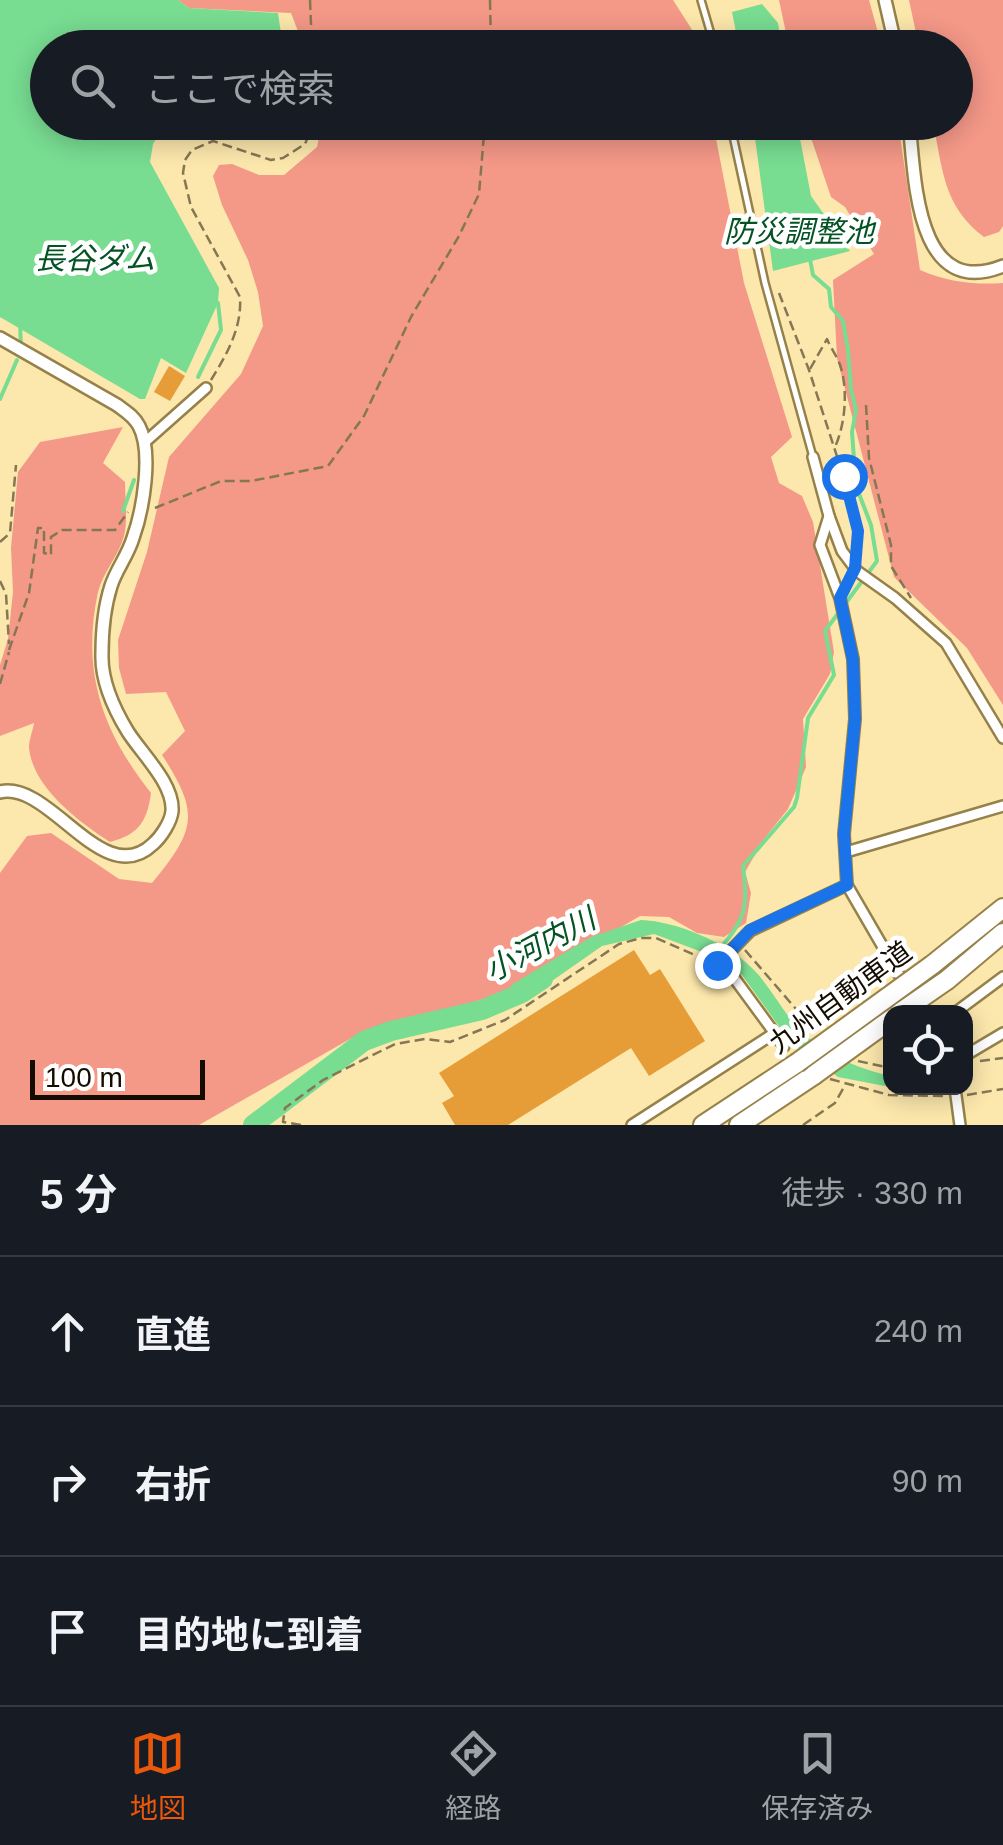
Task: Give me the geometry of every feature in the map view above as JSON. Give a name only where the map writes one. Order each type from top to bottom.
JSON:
[{"type":"highway","name":"九州自動車道","points":[[703,1125],[797,1063],[1003,908]]},
{"type":"highway","name":"九州自動車道","points":[[912,1005],[1003,933]]},
{"type":"highway","name":"九州自動車道","points":[[738,1125],[883,1025]]},
{"type":"street","points":[[884,0],[892,30]]},
{"type":"street","points":[[912,140],[924,229],[941,259],[971,273],[1003,266]]},
{"type":"street","points":[[0,338],[117,405],[137,422],[144,443],[146,478],[133,514],[134,537],[111,586],[102,629],[102,672],[126,729],[166,788],[172,811],[152,846],[120,856],[102,851],[34,800],[7,790],[0,792]]},
{"type":"street","points":[[144,443],[206,388]]},
{"type":"street","points":[[813,457],[842,552],[855,568],[946,643],[1003,738]]},
{"type":"street","points":[[828,516],[820,545],[840,598],[853,660],[855,719],[844,834],[847,885],[895,972],[919,1005]]},
{"type":"street","points":[[846,852],[1003,806]]},
{"type":"street","points":[[784,1046],[732,975],[717,965],[750,930],[847,885]]},
{"type":"street","points":[[965,1005],[1003,977]]},
{"type":"street","points":[[973,1052],[1003,1033]]},
{"type":"street","points":[[632,1125],[773,1034]]},
{"type":"street","points":[[956,1095],[960,1125]]},
{"type":"lane","points":[[701,0],[710,30]]},
{"type":"lane","points":[[734,140],[768,293],[813,457]]},
{"type":"path","points":[[310,0],[311,30]]},
{"type":"path","points":[[490,0],[491,30]]},
{"type":"path","points":[[206,388],[231,347],[240,297],[191,207],[183,173],[185,160],[192,150],[213,141],[271,160],[283,158],[307,140]]},
{"type":"path","points":[[0,684],[28,593],[38,528],[44,528],[44,553],[50,556],[52,538],[62,530],[115,530],[133,514],[222,481],[250,481],[328,466],[364,416],[411,316],[459,236],[479,194],[484,140]]},
{"type":"path","points":[[768,293],[780,292],[858,518],[855,568]]},
{"type":"path","points":[[809,370],[827,340],[841,368],[844,398],[841,433],[835,448]]},
{"type":"path","points":[[866,405],[869,458],[892,545],[891,566],[916,606],[913,613]]},
{"type":"path","points":[[0,542],[10,533],[16,465]]},
{"type":"path","points":[[0,581],[6,594],[9,650]]},
{"type":"path","points":[[301,1125],[283,1122],[285,1108],[351,1064],[395,1044],[425,1039],[450,1042],[505,1020],[619,944],[656,938],[717,965]]},
{"type":"path","points":[[738,943],[814,1030]]},
{"type":"path","points":[[973,1058],[1003,1058]]},
{"type":"path","points":[[861,1063],[883,1067]]},
{"type":"path","points":[[834,1082],[883,1093]]},
{"type":"path","points":[[803,1125],[834,1103],[844,1085]]},
{"type":"path","points":[[973,1090],[1003,1089]]},
{"type":"shaded area","points":[[178,0],[673,0],[692,30],[298,30],[291,13],[189,8]]},
{"type":"shaded area","points":[[779,0],[869,0],[877,30],[785,30]]},
{"type":"shaded area","points":[[909,0],[1003,0],[1003,226],[999,232],[984,237],[960,213],[947,186],[936,140],[973,140],[973,30],[915,30]]},
{"type":"shaded area","points":[[318,140],[716,140],[744,283],[792,437],[771,457],[779,483],[802,496],[813,522],[834,652],[830,674],[803,719],[806,767],[788,809],[745,872],[751,893],[746,923],[724,937],[697,933],[669,917],[640,916],[517,988],[364,1031],[199,1125],[0,1125],[0,873],[27,836],[51,833],[119,879],[152,883],[185,835],[188,821],[183,792],[162,755],[185,731],[166,692],[126,694],[119,668],[118,640],[147,552],[169,457],[241,374],[263,326],[248,260],[213,176],[219,165],[232,164],[259,175],[284,175],[317,147]]},
{"type":"shaded area","points":[[812,140],[901,140],[920,270],[961,282],[1003,283],[1003,705],[967,648],[894,577],[837,358],[833,280],[874,254],[845,207],[831,197]]},
{"type":"shaded area","points":[[123,427],[103,463],[125,482],[125,530],[98,592],[92,648],[94,674],[108,723],[151,793],[140,826],[110,842],[59,802],[39,776],[29,747],[34,723],[0,736],[0,665],[8,639],[13,592],[11,548],[18,472],[40,442]]},
{"type":"water","name":"長谷ダム","points":[[0,0],[178,0],[189,8],[278,13],[280,30],[30,30],[30,140],[155,140],[150,162],[219,288],[218,303],[186,373],[161,358],[145,399],[140,399],[0,317]]},
{"type":"water","points":[[762,4],[779,30],[736,30],[732,12]]},
{"type":"water","name":"防災調整池","points":[[755,140],[800,140],[811,196],[850,251],[773,271]]},
{"type":"water","points":[[641,920],[685,929],[716,942],[759,976],[811,1040],[843,1060],[883,1074],[883,1086],[838,1077],[791,1043],[742,975],[710,955],[654,934],[602,946],[529,997],[511,985],[591,937]]},
{"type":"building","points":[[169,366],[185,376],[170,401],[154,392]]},
{"type":"building","points":[[634,950],[650,975],[660,969],[705,1041],[649,1076],[631,1048],[508,1125],[455,1125],[442,1103],[454,1096],[439,1073]]},
{"type":"waterway","points":[[720,948],[744,910],[743,866],[794,807],[797,798],[808,718],[834,675],[825,631],[877,561],[871,525],[856,486],[852,432],[856,410],[843,321],[831,307],[829,289],[813,275],[810,259]]},
{"type":"waterway","points":[[198,377],[221,330],[218,303]]},
{"type":"waterway","points":[[20,323],[21,348]]},
{"type":"waterway","points":[[0,399],[17,360]]},
{"type":"waterway","points":[[123,511],[134,480]]},
{"type":"waterway","name":"小河内川","points":[[253,1125],[364,1041],[482,1010],[543,979]]},
{"type":"route","points":[[717,965],[750,930],[847,885],[844,834],[855,719],[853,660],[840,598],[855,568],[858,518],[844,476]]}]
